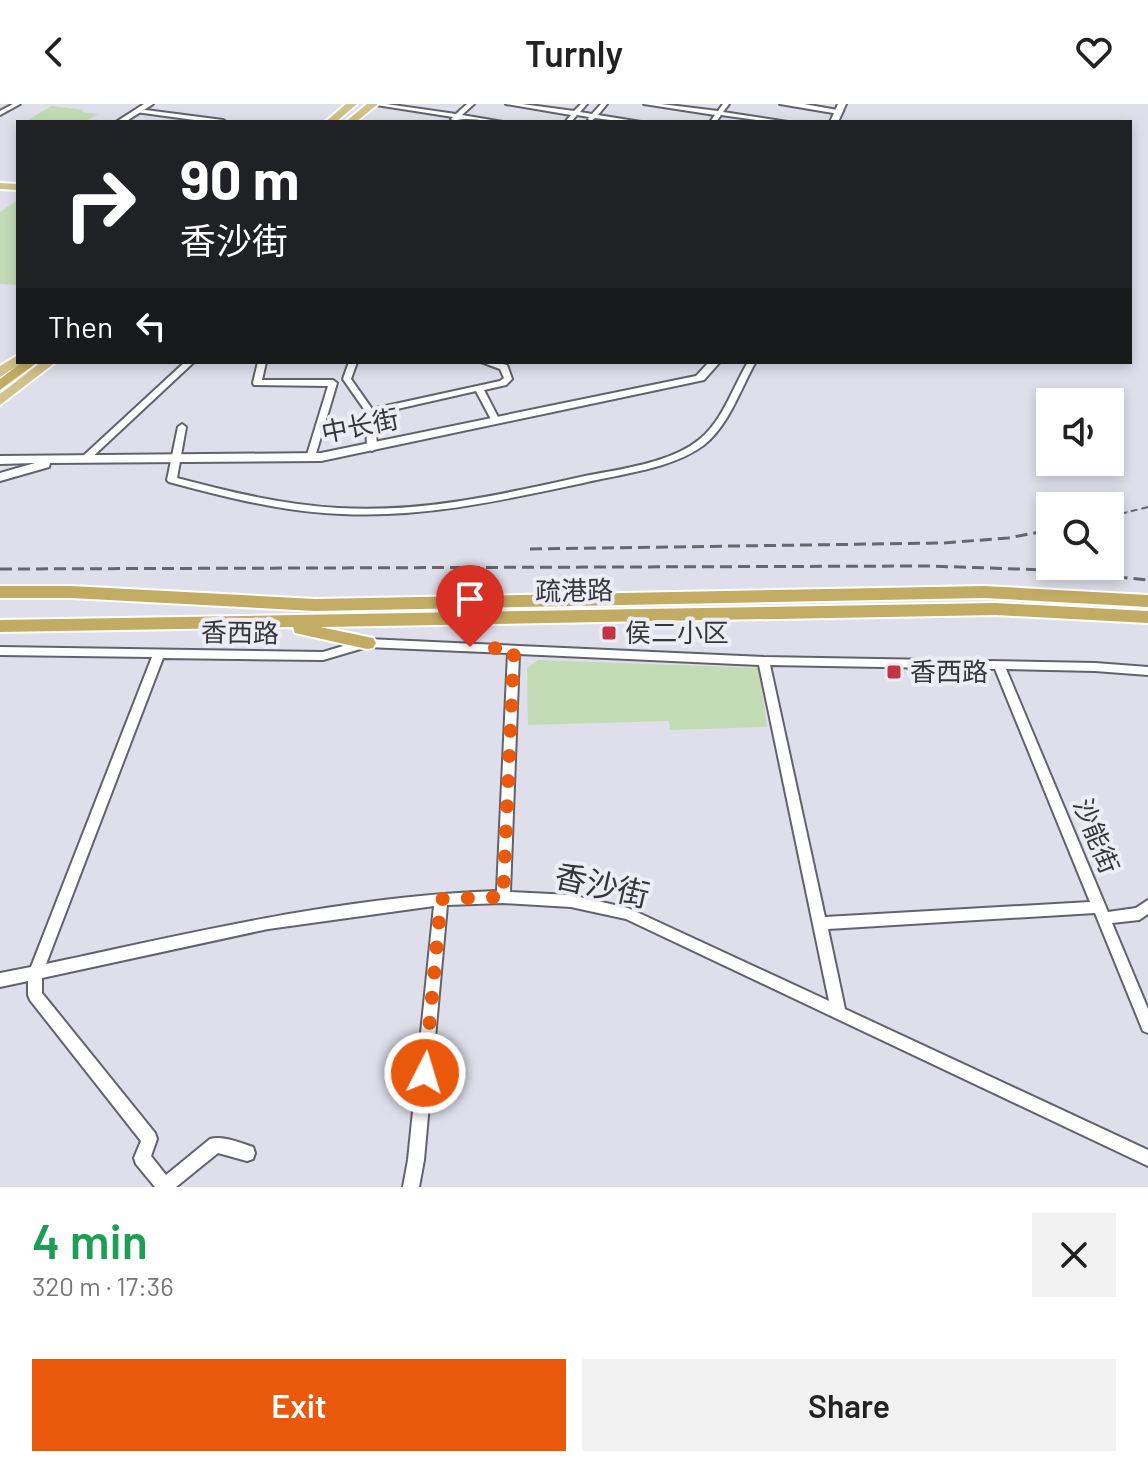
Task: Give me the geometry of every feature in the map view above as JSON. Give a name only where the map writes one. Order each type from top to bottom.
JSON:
[{"type":"highway","points":[[0,386],[28,364]]},
{"type":"highway","points":[[0,592],[71,592],[315,605]]},
{"type":"highway","points":[[0,604],[315,605],[984,592],[1148,601]]},
{"type":"highway","name":"疏港路","points":[[0,626],[996,609],[1148,617]]},
{"type":"highway","points":[[271,623],[367,643]]},
{"type":"main road","points":[[332,120],[352,104]]},
{"type":"main road","points":[[353,120],[373,104]]},
{"type":"main road","points":[[784,104],[840,108]]},
{"type":"main road","points":[[0,373],[16,361]]},
{"type":"main road","points":[[0,401],[46,364]]},
{"type":"street","points":[[0,113],[17,104]]},
{"type":"street","points":[[373,104],[486,120]]},
{"type":"street","points":[[453,120],[471,104]]},
{"type":"street","points":[[509,104],[623,120]]},
{"type":"street","points":[[570,120],[584,104]]},
{"type":"street","points":[[589,120],[604,104]]},
{"type":"street","points":[[647,104],[768,120]]},
{"type":"street","points":[[714,120],[726,104]]},
{"type":"street","points":[[136,108],[148,105]]},
{"type":"street","points":[[136,108],[211,120]]},
{"type":"street","points":[[85,459],[188,364]]},
{"type":"street","points":[[262,364],[257,383],[333,383],[311,458]]},
{"type":"street","points":[[352,364],[347,379],[370,412],[372,448]]},
{"type":"street","points":[[370,412],[503,383],[508,379],[508,372],[504,367],[493,364]]},
{"type":"street","name":"中长街","points":[[0,460],[311,458],[372,448],[700,378],[713,364]]},
{"type":"street","points":[[182,427],[172,480],[256,501],[364,512],[466,503],[637,468],[694,448],[714,431],[750,364]]},
{"type":"street","points":[[479,389],[496,421]]},
{"type":"street","points":[[0,477],[61,459]]},
{"type":"street","name":"香西路","points":[[0,651],[323,656],[367,643],[764,661],[1148,671]]},
{"type":"street","points":[[503,897],[514,649]]},
{"type":"street","points":[[159,654],[35,974],[35,995],[149,1139],[142,1158],[165,1186],[216,1145],[247,1153]]},
{"type":"street","points":[[764,661],[839,1013]]},
{"type":"street","name":"沙能街","points":[[999,665],[1148,1026]]},
{"type":"street","name":"香沙街","points":[[0,980],[268,923],[441,899],[503,897],[571,901],[628,914],[1148,1158]]},
{"type":"street","points":[[411,1187],[441,899]]},
{"type":"street","points":[[820,923],[1139,914],[1148,906]]},
{"type":"green space","points":[[51,106],[98,114],[88,120],[28,120]]},
{"type":"green space","points":[[16,201],[16,285],[0,284],[0,212]]},
{"type":"green space","points":[[538,660],[759,668],[767,727],[670,730],[669,721],[528,725],[527,668]]},
{"type":"railway","points":[[1128,512],[1148,507]]},
{"type":"railway","points":[[1124,513],[1128,512]]},
{"type":"railway","points":[[1124,513],[1128,512]]},
{"type":"railway","points":[[530,549],[943,543],[1036,533]]},
{"type":"railway","points":[[0,569],[929,566],[1048,570],[1148,580]]},
{"type":"place","name":"侯二小区","points":[[609,633]]},
{"type":"place","name":"香西路","points":[[894,672]]},
{"type":"route","points":[[425,1073],[441,899],[503,897],[514,649],[470,647]]}]
